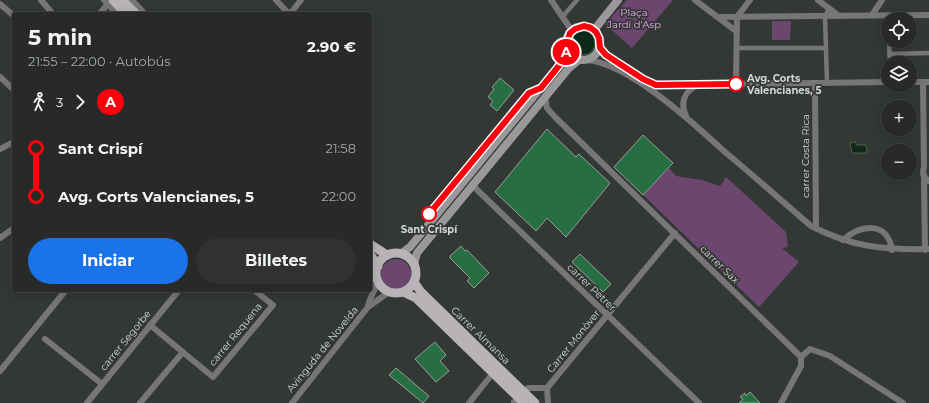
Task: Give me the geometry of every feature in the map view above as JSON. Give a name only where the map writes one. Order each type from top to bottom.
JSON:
[{"type":"main road","points":[[122,0],[134,12]]},
{"type":"main road","points":[[594,30],[618,0]]},
{"type":"main road","points":[[108,1],[123,12]]},
{"type":"main road","points":[[414,264],[417,253],[569,68],[595,55],[600,48],[599,38],[594,30],[584,26],[578,27],[572,31],[567,39],[568,49],[571,54],[583,60]]},
{"type":"main road","points":[[402,254],[410,247],[562,62],[568,49]]},
{"type":"main road","points":[[372,247],[387,255]]},
{"type":"main road","points":[[372,251],[378,266]]},
{"type":"main road","points":[[396,253],[402,254],[410,258],[414,264],[416,274],[414,282],[410,288],[403,292],[390,292],[383,288],[378,281],[376,274],[378,266],[382,258],[387,255],[396,253]]},
{"type":"main road","name":"Carrer Almansa","points":[[414,282],[421,292],[535,403]]},
{"type":"main road","name":"Carrer Almansa","points":[[403,292],[416,298],[524,403]]},
{"type":"street","points":[[41,0],[51,12]]},
{"type":"street","points":[[132,0],[143,12]]},
{"type":"street","points":[[276,0],[287,12]]},
{"type":"street","points":[[291,12],[301,0]]},
{"type":"street","points":[[551,0],[572,31]]},
{"type":"street","points":[[563,16],[577,0]]},
{"type":"street","points":[[695,0],[736,31]]},
{"type":"street","points":[[736,84],[737,17],[750,0]]},
{"type":"street","points":[[818,0],[838,16]]},
{"type":"street","points":[[872,15],[882,0]]},
{"type":"street","points":[[100,12],[108,1],[116,12]]},
{"type":"street","points":[[0,4],[12,14]]},
{"type":"street","points":[[827,83],[825,16],[829,9]]},
{"type":"street","points":[[917,16],[929,15]]},
{"type":"street","points":[[718,17],[881,16]]},
{"type":"street","points":[[600,48],[606,55],[643,79],[656,85],[881,82]]},
{"type":"street","points":[[736,48],[826,48]]},
{"type":"street","points":[[889,48],[889,54],[929,53]]},
{"type":"street","points":[[583,60],[600,62],[620,71],[656,93],[816,228],[832,237],[873,248],[892,250],[927,250],[927,179],[923,172],[927,165],[926,82]]},
{"type":"street","points":[[0,77],[12,88]]},
{"type":"street","name":"carrer Costa Rica","points":[[815,83],[816,228]]},
{"type":"street","points":[[688,119],[683,108],[684,96],[692,88],[699,85]]},
{"type":"street","name":"carrer Sax","points":[[545,97],[547,108],[801,357]]},
{"type":"street","points":[[0,148],[12,143]]},
{"type":"street","name":"carrer Petrer","points":[[472,185],[699,403]]},
{"type":"street","points":[[843,240],[856,230],[871,227],[883,232],[891,244],[892,250]]},
{"type":"street","points":[[0,238],[12,229]]},
{"type":"street","name":"Carrer Monòver","points":[[548,403],[547,388],[675,233]]},
{"type":"street","name":"Avinguda de Novelda","points":[[368,307],[378,281]]},
{"type":"street","points":[[0,371],[64,292]]},
{"type":"street","name":"carrer Segorbe","points":[[87,403],[177,292]]},
{"type":"street","name":"carrer Requena","points":[[183,352],[213,377],[273,305],[257,292]]},
{"type":"street","name":"Avinguda de Novelda","points":[[292,403],[368,307],[390,292]]},
{"type":"street","points":[[140,403],[183,352],[150,325]]},
{"type":"street","points":[[45,339],[102,384]]},
{"type":"street","points":[[781,403],[801,366],[801,357],[810,349],[830,356],[903,403]]},
{"type":"street","points":[[469,403],[489,378]]},
{"type":"street","name":"Carrer Monòver","points":[[528,388],[547,388]]},
{"type":"green space","name":"Plaça Jardí d'Asp","points":[[627,0],[673,0],[632,48],[605,24]]},
{"type":"green space","points":[[772,21],[791,21],[790,40],[772,40]]},
{"type":"green space","points":[[669,168],[676,176],[702,180],[720,186],[726,177],[786,232],[788,247],[782,248],[799,262],[759,307],[643,195]]},
{"type":"green space","points":[[396,259],[407,263],[411,274],[407,285],[396,289],[385,285],[381,274],[385,263]]},
{"type":"shaded area","points":[[583,31],[591,35],[595,43],[591,51],[583,55],[575,51],[571,43],[575,35]]},
{"type":"shaded area","points":[[856,142],[856,145],[866,145],[867,153],[852,153],[850,143]]},
{"type":"building","points":[[500,78],[514,90],[497,111],[490,105],[493,101],[488,97],[494,89],[492,87]]},
{"type":"building","points":[[547,129],[576,157],[579,154],[610,183],[566,237],[547,218],[536,231],[495,192]]},
{"type":"building","points":[[643,135],[673,163],[643,195],[614,167]]},
{"type":"building","points":[[461,246],[465,251],[467,250],[489,273],[474,288],[467,281],[470,278],[450,258],[450,256]]},
{"type":"building","points":[[580,254],[611,284],[603,292],[572,262]]},
{"type":"building","points":[[435,342],[446,355],[440,361],[449,371],[436,382],[415,359]]},
{"type":"building","points":[[396,368],[429,396],[423,403],[389,375]]},
{"type":"building","points":[[750,392],[760,403],[739,403],[743,399],[740,397],[745,393],[746,396]]},
{"type":"bus line","name":"A","points":[[429,214],[529,93],[541,88],[562,62],[568,49],[568,36],[578,27],[584,26],[594,30],[599,38],[600,48],[606,55],[643,79],[656,85],[736,84]]},
{"type":"place","name":"Avg. Corts Valencianes, 5","points":[[736,84]]},
{"type":"place","name":"Sant Crispí","points":[[429,214]]}]
